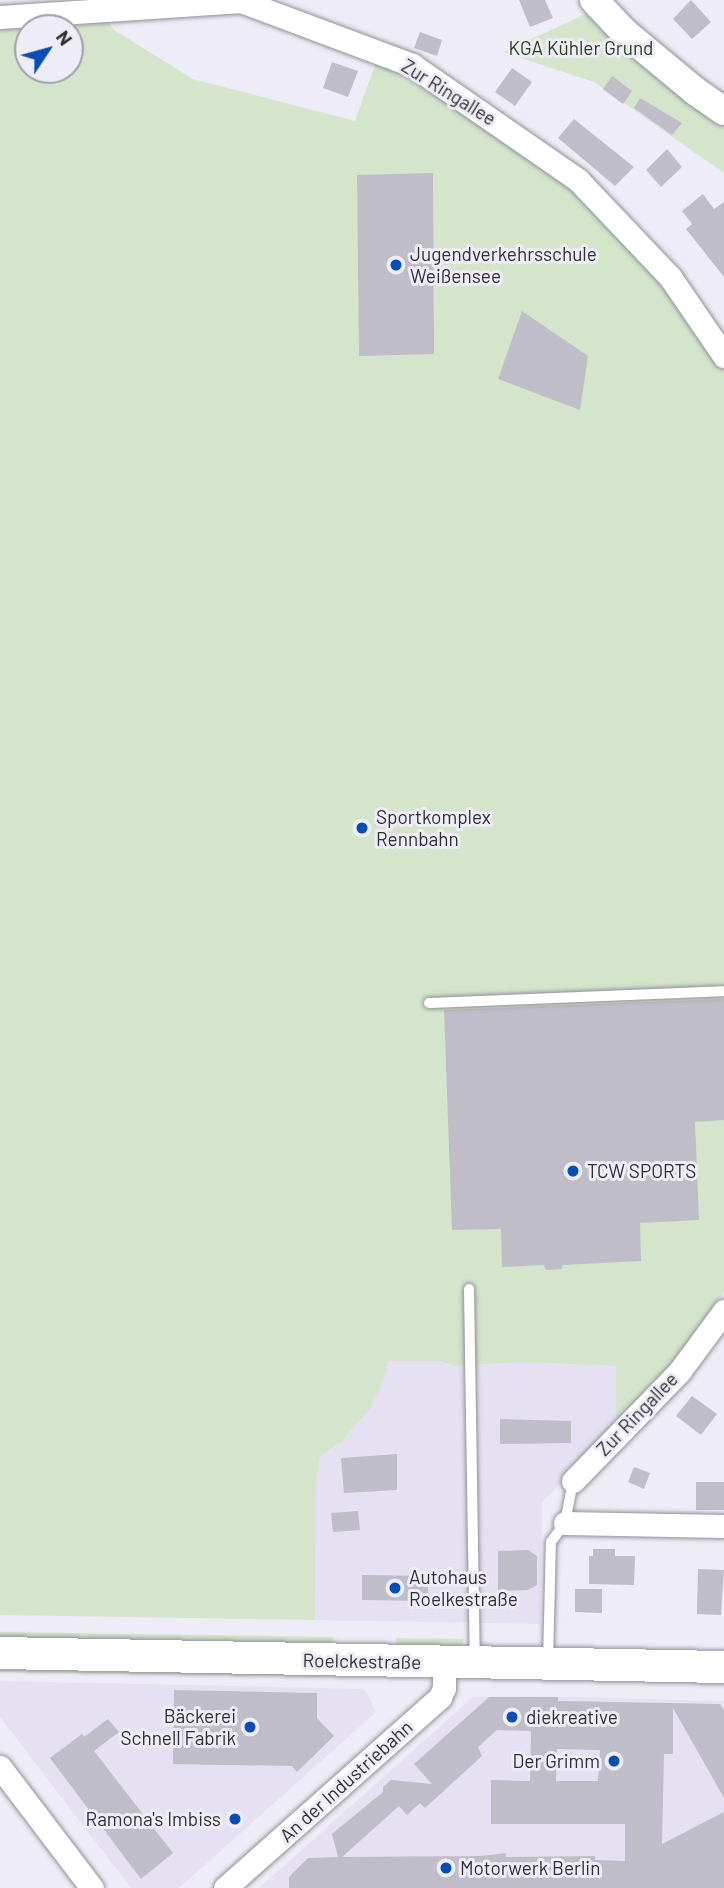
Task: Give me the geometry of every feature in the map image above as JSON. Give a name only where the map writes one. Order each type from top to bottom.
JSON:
[{"type":"main road","name":"Roelckestraße","points":[[0,1653],[724,1667]]},
{"type":"street","points":[[594,0],[624,32],[695,91],[724,111]]},
{"type":"street","name":"Zur Ringallee","points":[[0,17],[241,1],[412,65],[578,180],[620,220],[670,277],[724,356]]},
{"type":"street","name":"Zur Ringallee","points":[[573,1481],[678,1372],[724,1311]]},
{"type":"street","points":[[565,1523],[724,1526]]},
{"type":"street","name":"An der Industriebahn","points":[[225,1888],[440,1697],[460,1663]]},
{"type":"street","points":[[0,1768],[92,1888]]},
{"type":"lane","points":[[429,1003],[724,991]]},
{"type":"lane","points":[[460,1663],[469,1289]]},
{"type":"lane","name":"Zur Ringallee","points":[[548,1665],[551,1542],[565,1523],[573,1481]]},
{"type":"shaded area","points":[[388,1361],[442,1361],[453,1366],[522,1362],[617,1366],[616,1428],[542,1502],[540,1624],[315,1620],[316,1483],[320,1457],[341,1442],[370,1409],[384,1380]]},
{"type":"shaded area","points":[[0,1681],[365,1689],[376,1712],[179,1888],[131,1888],[0,1717]]},
{"type":"shaded area","points":[[473,1697],[724,1701],[724,1888],[259,1888]]},
{"type":"green space","name":"KGA Kühler Grund","points":[[586,14],[630,53],[724,121],[724,173],[594,82],[503,52]]},
{"type":"green space","name":"Sportkomplex Rennbahn","points":[[105,17],[114,30],[193,79],[355,121],[376,62],[456,104],[587,200],[632,245],[724,364],[724,1292],[670,1369],[616,1428],[616,1366],[522,1362],[453,1366],[442,1361],[388,1361],[384,1380],[370,1409],[341,1442],[320,1457],[316,1483],[315,1620],[0,1615],[0,24],[14,23],[14,84],[84,84],[84,18]]},
{"type":"green space","points":[[0,1632],[334,1637],[329,1649],[0,1638]]},
{"type":"green space","points":[[396,1638],[464,1639],[460,1651],[395,1650]]},
{"type":"green space","points":[[0,1667],[332,1674],[331,1677],[0,1672]]},
{"type":"building","points":[[519,0],[545,0],[553,18],[530,27]]},
{"type":"building","points":[[691,0],[711,22],[692,39],[673,19]]},
{"type":"building","points":[[420,32],[442,40],[437,56],[414,48]]},
{"type":"building","points":[[332,62],[358,71],[348,97],[323,88]]},
{"type":"building","points":[[512,68],[532,82],[515,106],[495,92]]},
{"type":"building","points":[[612,76],[632,91],[623,104],[603,89]]},
{"type":"building","points":[[640,98],[682,123],[672,135],[634,108]]},
{"type":"building","points":[[574,119],[634,167],[615,186],[558,138]]},
{"type":"building","points":[[667,149],[682,167],[661,187],[646,170]]},
{"type":"building","name":"Jugendverkehrsschule Weißensee","points":[[433,173],[434,354],[359,356],[357,175]]},
{"type":"building","points":[[703,194],[714,209],[724,202],[724,277],[686,229],[692,224],[682,211]]},
{"type":"building","points":[[522,311],[588,356],[580,410],[498,379]]},
{"type":"building","name":"TCW SPORTS","points":[[724,999],[724,1120],[695,1122],[699,1220],[640,1223],[641,1261],[563,1265],[561,1269],[546,1270],[544,1265],[502,1267],[501,1229],[452,1230],[444,1010]]},
{"type":"building","points":[[692,1396],[717,1414],[701,1435],[676,1416]]},
{"type":"building","points":[[500,1419],[571,1421],[571,1443],[500,1444]]},
{"type":"building","points":[[397,1454],[397,1490],[344,1493],[341,1458]]},
{"type":"building","points":[[634,1467],[650,1473],[644,1489],[628,1482]]},
{"type":"building","points":[[696,1482],[724,1482],[724,1510],[696,1510]]},
{"type":"building","points":[[358,1511],[360,1530],[333,1532],[331,1513]]},
{"type":"building","points":[[593,1549],[615,1549],[615,1556],[635,1556],[634,1585],[589,1584],[589,1556],[593,1556]]},
{"type":"building","points":[[528,1550],[537,1556],[537,1585],[528,1590],[498,1591],[498,1551]]},
{"type":"building","points":[[698,1569],[724,1570],[721,1615],[697,1614]]},
{"type":"building","name":"Autohaus Roelkestraße","points":[[362,1575],[428,1576],[428,1601],[362,1600]]},
{"type":"building","points":[[575,1589],[602,1589],[602,1613],[575,1612]]},
{"type":"building","name":"Bäckerei Schnell Fabrik","points":[[174,1690],[317,1693],[317,1718],[334,1736],[297,1772],[292,1766],[173,1764]]},
{"type":"building","points":[[489,1697],[720,1704],[724,1711],[724,1798],[673,1708],[673,1754],[664,1754],[662,1844],[724,1812],[724,1888],[289,1888],[289,1877],[308,1858],[338,1857],[332,1834],[383,1792],[383,1787],[391,1780],[432,1784],[414,1764]],"holes":[[[497,1730],[531,1731],[530,1781],[491,1780],[491,1824],[625,1824],[625,1861],[595,1860],[595,1856],[506,1857],[506,1853],[481,1856],[342,1857],[399,1806],[407,1815],[420,1803],[425,1808],[482,1756],[478,1747]],[[557,1749],[600,1750],[598,1781],[556,1781]]]},
{"type":"building","points":[[108,1719],[119,1732],[94,1751],[173,1853],[141,1879],[50,1758]]},
{"type":"place","name":"Jugendverkehrsschule Weißensee","points":[[396,265]]},
{"type":"place","name":"Sportkomplex Rennbahn","points":[[362,828]]},
{"type":"place","name":"TCW SPORTS","points":[[573,1171]]},
{"type":"place","name":"Autohaus Roelkestraße","points":[[395,1588]]},
{"type":"place","name":"diekreative","points":[[512,1717]]},
{"type":"place","name":"Bäckerei Schnell Fabrik","points":[[250,1727]]},
{"type":"place","name":"Der Grimm","points":[[614,1761]]},
{"type":"place","name":"Ramona's Imbiss","points":[[235,1819]]},
{"type":"place","name":"Motorwerk Berlin","points":[[446,1868]]}]
